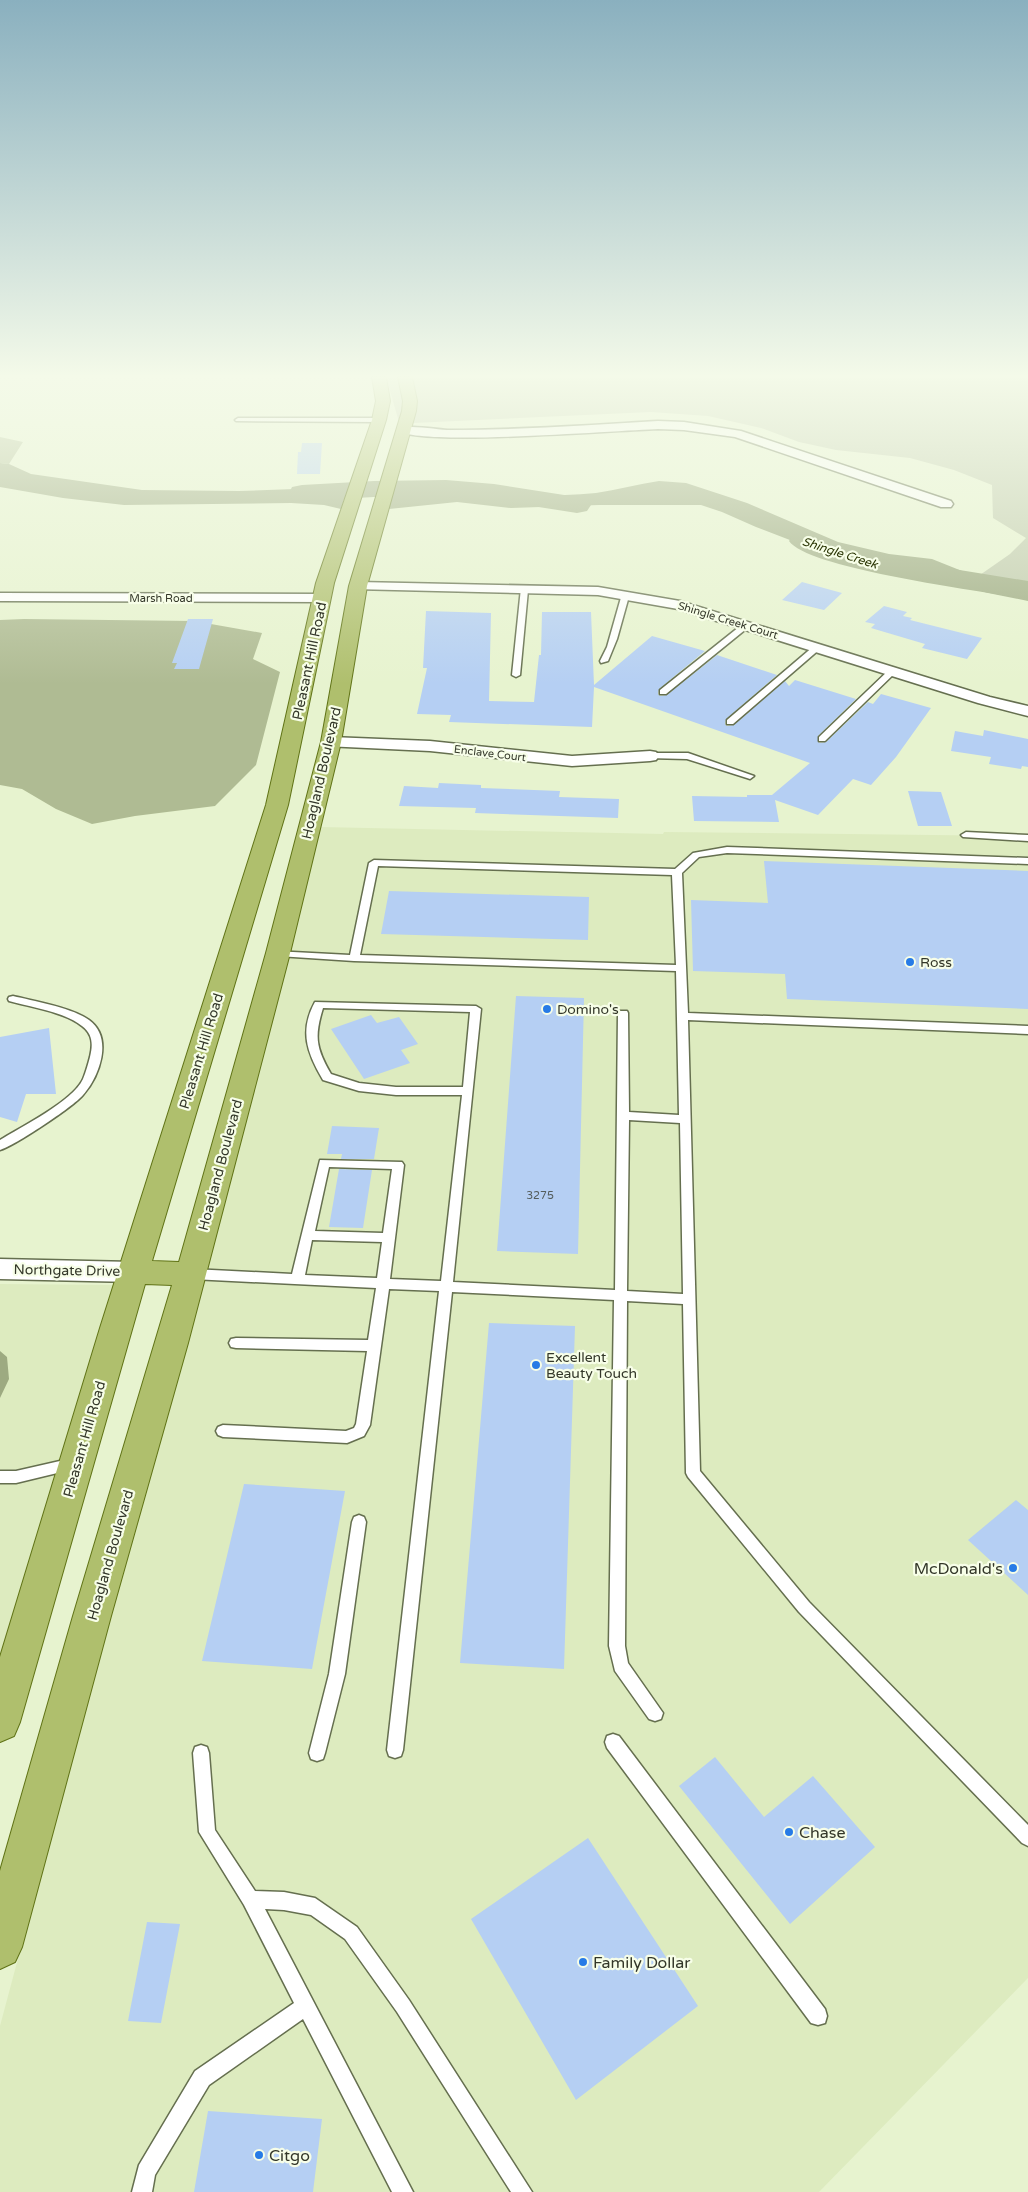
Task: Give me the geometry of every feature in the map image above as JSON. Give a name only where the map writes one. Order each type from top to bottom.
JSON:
[{"type":"main road","name":"Pleasant Hill Road","points":[[0,1722],[133,1272],[277,805],[322,598],[358,479]]},
{"type":"main road","name":"Hoagland Boulevard","points":[[0,1947],[89,1625],[190,1274],[278,953],[331,742],[358,586],[389,479]]},
{"type":"main road","points":[[333,560],[341,575],[358,586]]},
{"type":"main road","points":[[322,598],[340,613],[348,638]]},
{"type":"main road","points":[[133,1272],[190,1274]]},
{"type":"street","points":[[872,479],[946,504]]},
{"type":"street","name":"Shingle Creek Court","points":[[358,586],[598,591],[680,605],[984,700],[1028,711]]},
{"type":"street","name":"Marsh Road","points":[[0,597],[322,598]]},
{"type":"street","name":"Enclave Court","points":[[331,742],[430,746],[572,761],[650,756]]},
{"type":"street","name":"Northgate Drive","points":[[0,1270],[133,1272]]},
{"type":"lane","points":[[516,675],[524,590]]},
{"type":"lane","points":[[604,662],[610,653],[625,596]]},
{"type":"lane","points":[[663,692],[747,626]]},
{"type":"lane","points":[[730,722],[817,648]]},
{"type":"lane","points":[[822,739],[893,671]]},
{"type":"lane","points":[[650,756],[688,756],[750,776]]},
{"type":"lane","points":[[966,835],[1028,838]]},
{"type":"lane","points":[[354,958],[374,863],[677,872],[696,855],[727,850],[1028,861]]},
{"type":"lane","points":[[677,872],[683,1016],[684,1120],[694,1473],[804,1607],[1028,1837]]},
{"type":"lane","points":[[278,953],[354,958],[681,968]]},
{"type":"lane","points":[[0,1146],[62,1107],[78,1094],[88,1081],[98,1046],[95,1032],[86,1023],[70,1016],[13,999]]},
{"type":"lane","points":[[395,1750],[468,1091],[476,1009],[319,1004],[310,1031],[312,1051],[327,1077],[359,1087],[387,1090],[468,1091]]},
{"type":"lane","points":[[623,1012],[617,1646],[621,1666],[655,1713]]},
{"type":"lane","points":[[683,1016],[1028,1030]]},
{"type":"lane","points":[[623,1116],[684,1120]]},
{"type":"lane","points":[[223,1431],[347,1437],[358,1432],[363,1425],[398,1164],[324,1163],[297,1280]]},
{"type":"lane","points":[[308,1235],[389,1238]]},
{"type":"lane","points":[[190,1274],[689,1299]]},
{"type":"lane","points":[[236,1342],[374,1346]]},
{"type":"lane","points":[[0,1477],[16,1477],[77,1462]]},
{"type":"lane","points":[[317,1754],[337,1674],[359,1522]]},
{"type":"lane","points":[[614,1742],[818,2016]]},
{"type":"lane","points":[[201,1753],[207,1832],[250,1899],[403,2192]]},
{"type":"lane","points":[[250,1899],[284,1901],[315,1907],[351,1933],[422,2037],[522,2192]]},
{"type":"lane","points":[[142,2192],[146,2172],[202,2078],[306,2006]]},
{"type":"shaded area","points":[[978,479],[1028,479],[1028,585],[977,577],[1010,554],[1026,538],[993,518],[992,485]]},
{"type":"shaded area","points":[[0,620],[194,621],[262,633],[253,659],[280,672],[256,765],[215,806],[135,816],[92,824],[56,809],[22,789],[0,785]]},
{"type":"shaded area","points":[[320,827],[663,834],[664,832],[1028,836],[1028,1978],[819,2192],[0,2192],[0,2026]]},
{"type":"shaded area","points":[[0,1284],[114,1285],[0,1659]]},
{"type":"water","points":[[0,479],[68,479],[142,490],[239,491],[348,487],[341,509],[324,505],[291,503],[124,505],[63,498],[0,487]]},
{"type":"water","points":[[659,481],[686,483],[747,503],[838,542],[889,554],[932,559],[977,577],[1028,585],[1028,601],[988,593],[915,572],[808,547],[701,505],[599,505],[511,508],[457,502],[389,509],[394,489],[495,495],[571,495],[596,493]]},
{"type":"water","points":[[0,1351],[7,1357],[9,1379],[0,1398]]},
{"type":"building","points":[[802,582],[842,593],[824,610],[782,600]]},
{"type":"building","points":[[884,606],[907,612],[903,616],[912,618],[910,620],[982,638],[967,659],[922,648],[925,644],[871,628],[875,624],[865,622]]},
{"type":"building","points":[[426,611],[491,613],[489,701],[534,702],[539,655],[541,655],[542,612],[591,612],[594,685],[652,636],[705,651],[659,689],[658,694],[660,696],[667,695],[717,655],[777,675],[726,719],[725,724],[727,726],[734,725],[785,681],[789,686],[795,680],[856,699],[818,736],[819,743],[826,742],[868,702],[873,704],[881,694],[931,708],[896,757],[871,785],[853,779],[818,815],[775,800],[779,822],[694,821],[692,796],[747,797],[747,795],[772,795],[810,763],[594,687],[592,727],[449,722],[451,715],[417,714],[427,668],[423,668]]},
{"type":"building","points":[[188,619],[213,619],[199,669],[174,669],[177,663],[172,663]]},
{"type":"building","points":[[984,730],[1028,739],[1028,767],[1022,766],[1021,769],[989,764],[991,757],[951,751],[955,731],[983,736]]},
{"type":"building","points":[[439,783],[481,785],[481,788],[560,791],[559,797],[619,799],[618,818],[475,813],[476,808],[399,806],[404,786],[438,788]]},
{"type":"building","points":[[908,791],[941,792],[952,826],[918,826]]},
{"type":"building","points":[[764,861],[1028,871],[1028,1009],[787,999],[785,974],[693,971],[691,900],[768,903]]},
{"type":"building","points":[[389,891],[589,897],[588,940],[381,934]]},
{"type":"building","points":[[516,996],[584,998],[578,1254],[497,1251]]},
{"type":"building","points":[[371,1015],[377,1023],[399,1017],[418,1044],[401,1050],[410,1063],[364,1079],[331,1029]]},
{"type":"building","points":[[49,1028],[56,1094],[26,1094],[17,1122],[0,1117],[0,1037]]},
{"type":"building","points":[[332,1126],[379,1128],[374,1159],[341,1159],[342,1154],[327,1154]]},
{"type":"building","points":[[339,1169],[372,1170],[363,1228],[329,1227]]},
{"type":"building","points":[[489,1323],[575,1326],[564,1669],[460,1663]]},
{"type":"building","points":[[244,1484],[345,1491],[312,1669],[202,1661]]},
{"type":"building","name":"McDonald's","points":[[1016,1500],[1028,1510],[1028,1595],[968,1540]]},
{"type":"building","name":"Chase","points":[[715,1757],[764,1817],[813,1776],[875,1847],[790,1924],[679,1786]]},
{"type":"building","name":"Family Dollar","points":[[588,1838],[698,2006],[576,2100],[471,1919]]},
{"type":"building","points":[[147,1922],[180,1924],[161,2023],[128,2021]]},
{"type":"building","name":"Citgo","points":[[208,2111],[322,2119],[313,2192],[194,2192]]},
{"type":"waterway","name":"Shingle Creek","points":[[302,493],[446,488],[494,492],[577,505]]},
{"type":"waterway","name":"Shingle Creek","points":[[803,541],[838,554],[890,568],[1028,590]]},
{"type":"place","name":"Ross","points":[[910,962]]},
{"type":"place","name":"Domino's","points":[[547,1009]]},
{"type":"place","name":"Excellent Beauty Touch","points":[[536,1365]]},
{"type":"place","name":"McDonald's","points":[[1013,1568]]},
{"type":"place","name":"Chase","points":[[789,1832]]},
{"type":"place","name":"Family Dollar","points":[[583,1962]]},
{"type":"place","name":"Citgo","points":[[259,2155]]}]
